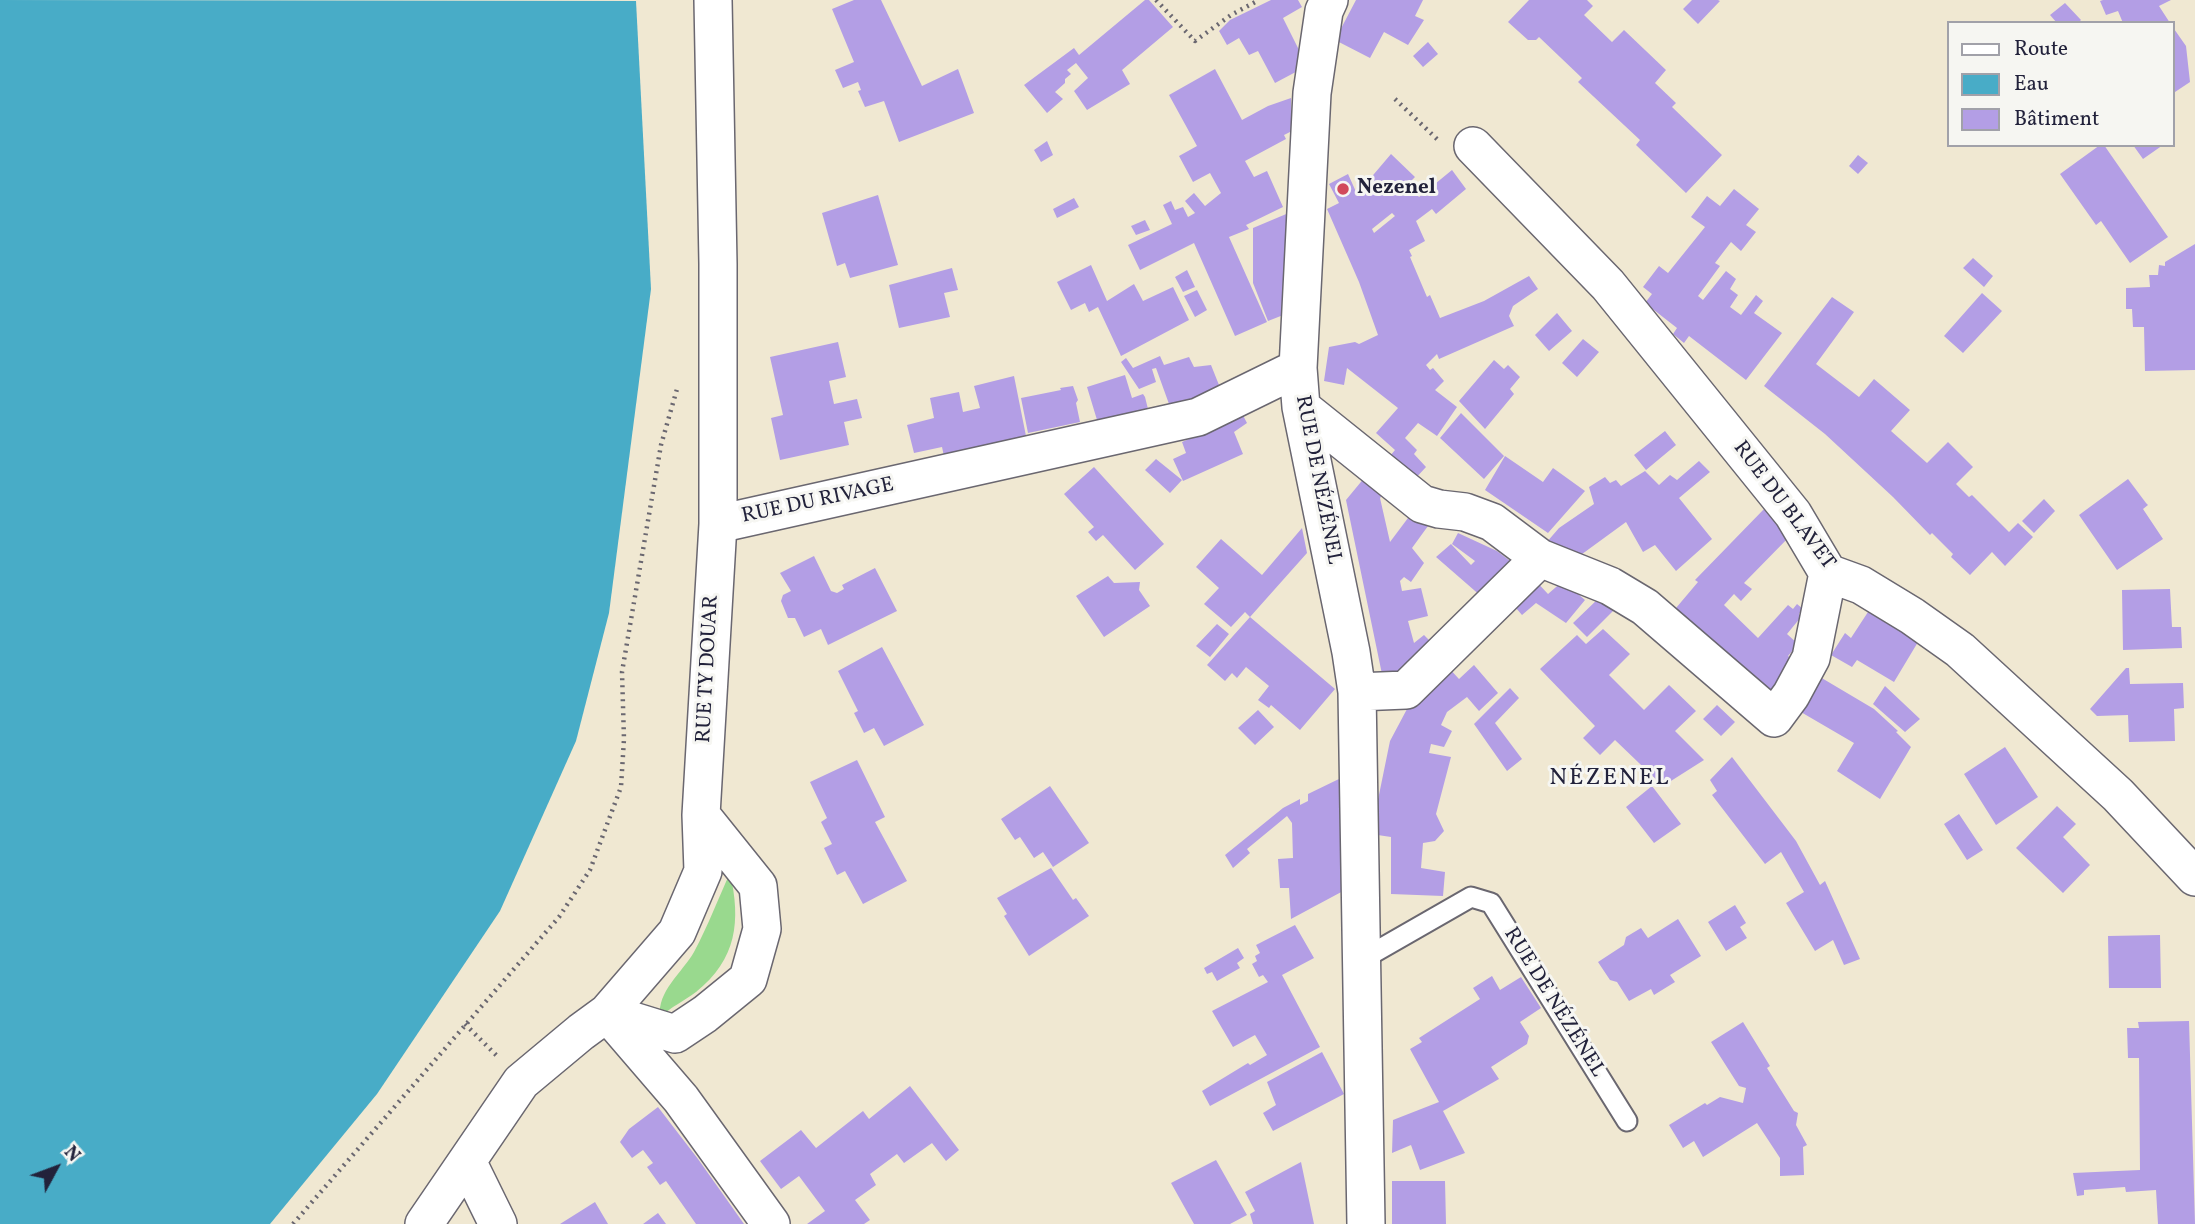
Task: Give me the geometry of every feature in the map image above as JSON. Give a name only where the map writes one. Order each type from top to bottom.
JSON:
[{"type":"street","name":"RUE DU RIVAGE","points":[[713,0],[718,264],[718,524],[1198,417],[1298,368]]},
{"type":"street","name":"RUE DE NÉZÉNEL","points":[[1329,0],[1324,11],[1312,93],[1298,368],[1301,407],[1357,692],[1366,1224]]},
{"type":"street","name":"RUE DU BLAVET","points":[[1473,146],[1608,285],[1793,513],[1828,573],[1861,585],[1960,650],[2118,795],[2195,877]]},
{"type":"street","points":[[1301,407],[1422,504],[1465,512],[1492,522],[1540,558],[1609,586],[1645,607],[1774,718],[1791,695],[1811,658],[1828,573]]},
{"type":"street","name":"RUE TY DOUAR","points":[[607,1013],[677,932],[703,871],[701,815],[718,524]]},
{"type":"street","points":[[1357,692],[1406,690],[1540,558]]},
{"type":"street","points":[[607,1013],[675,1034],[748,979],[762,929],[758,886],[701,815]]},
{"type":"street","points":[[424,1224],[522,1082],[607,1013]]},
{"type":"street","points":[[607,1013],[681,1098],[771,1224]]},
{"type":"street","points":[[467,1161],[498,1224]]},
{"type":"lane","name":"RUE DE NÉZÉNEL","points":[[1361,960],[1471,897],[1491,903],[1627,1121]]},
{"type":"path","points":[[1156,0],[1195,41],[1231,15],[1259,0]]},
{"type":"path","points":[[293,1224],[559,917],[590,870],[621,787],[624,739],[622,673],[661,445],[679,384]]},
{"type":"green space","points":[[730,873],[735,923],[728,953],[710,979],[660,1017],[662,999],[694,952]]},
{"type":"water","points":[[0,0],[636,1],[651,289],[609,613],[576,741],[500,911],[377,1094],[270,1224],[0,1224]]},
{"type":"building","points":[[854,0],[881,0],[922,86],[958,69],[974,113],[899,142],[884,101],[865,107],[858,91],[861,90],[858,82],[843,88],[835,70],[854,62],[832,9]]},
{"type":"building","points":[[1145,0],[1149,0],[1173,27],[1122,70],[1130,84],[1087,110],[1074,91],[1088,78],[1076,63],[1067,70],[1071,74],[1055,92],[1063,99],[1047,113],[1024,85],[1074,48],[1079,55]]},
{"type":"building","points":[[1271,0],[1298,0],[1302,7],[1283,18],[1307,66],[1275,83],[1258,51],[1249,55],[1239,38],[1227,45],[1219,31],[1230,20]]},
{"type":"building","points":[[1356,0],[1423,0],[1415,16],[1424,20],[1408,45],[1384,32],[1370,58],[1335,40]]},
{"type":"building","points":[[1529,0],[1587,0],[1593,6],[1584,15],[1612,42],[1624,30],[1666,70],[1655,83],[1676,103],[1672,107],[1722,155],[1686,193],[1636,145],[1640,140],[1578,82],[1582,78],[1539,37],[1536,40],[1528,40],[1508,22]]},
{"type":"building","points":[[1692,0],[1720,1],[1698,24],[1683,9]]},
{"type":"building","points":[[2171,0],[2159,6],[2169,21],[2122,21],[2118,11],[2106,15],[2100,1]]},
{"type":"building","points":[[2065,3],[2081,20],[2055,21],[2050,15]]},
{"type":"building","points":[[2174,29],[2186,46],[2190,82],[2174,93]]},
{"type":"building","points":[[1428,42],[1438,54],[1423,67],[1413,56]]},
{"type":"building","points":[[1215,69],[1242,120],[1268,106],[1291,98],[1292,131],[1284,135],[1286,139],[1245,161],[1254,177],[1267,171],[1283,207],[1246,225],[1249,229],[1229,237],[1267,322],[1235,336],[1194,243],[1140,270],[1128,245],[1172,224],[1163,205],[1171,201],[1175,210],[1183,207],[1188,217],[1195,213],[1185,201],[1194,193],[1205,206],[1221,193],[1210,173],[1193,182],[1179,156],[1197,146],[1169,95]]},
{"type":"building","points":[[1047,141],[1053,155],[1041,162],[1034,150]]},
{"type":"building","points":[[2097,147],[2105,147],[2168,237],[2130,263],[2101,221],[2096,225],[2060,174]]},
{"type":"building","points":[[2134,147],[2160,147],[2143,159]]},
{"type":"building","points":[[1391,154],[1415,177],[1408,184],[1419,197],[1452,170],[1466,189],[1436,214],[1432,209],[1416,221],[1425,241],[1409,250],[1427,297],[1430,295],[1440,318],[1484,301],[1529,276],[1538,289],[1513,306],[1509,316],[1514,326],[1439,359],[1437,354],[1426,365],[1430,370],[1433,368],[1444,381],[1435,390],[1457,407],[1437,436],[1418,423],[1405,438],[1417,450],[1414,454],[1426,467],[1413,481],[1390,456],[1395,450],[1376,433],[1398,408],[1347,368],[1344,385],[1324,381],[1329,347],[1355,342],[1359,344],[1378,335],[1359,282],[1327,209],[1339,203],[1329,184],[1348,174],[1357,194]],"holes":[[[1392,213],[1395,216],[1374,233],[1372,229]]]},
{"type":"building","points":[[1858,155],[1868,163],[1858,174],[1849,166]]},
{"type":"building","points":[[1734,189],[1759,209],[1746,225],[1756,232],[1741,251],[1731,242],[1715,263],[1720,266],[1698,296],[1703,300],[1726,271],[1736,279],[1730,289],[1738,295],[1730,307],[1741,315],[1756,295],[1763,301],[1754,313],[1782,333],[1746,380],[1689,336],[1684,343],[1673,334],[1677,328],[1645,303],[1652,294],[1643,287],[1659,266],[1668,273],[1705,227],[1691,217],[1707,196],[1720,206]]},
{"type":"building","points":[[878,195],[898,265],[850,278],[845,263],[837,266],[822,213]]},
{"type":"building","points":[[1074,198],[1079,207],[1057,218],[1053,209]]},
{"type":"building","points":[[1291,212],[1291,312],[1268,321],[1253,283],[1253,228]]},
{"type":"building","points":[[1145,220],[1150,230],[1136,235],[1131,226]]},
{"type":"building","points":[[2195,244],[2195,370],[2145,371],[2144,327],[2133,327],[2132,309],[2126,309],[2126,288],[2150,287],[2149,275],[2158,275],[2159,265],[2165,266],[2165,262]]},
{"type":"building","points":[[1973,258],[1993,276],[1984,287],[1963,268]]},
{"type":"building","points":[[1091,265],[1107,301],[1134,284],[1143,301],[1173,287],[1189,320],[1121,356],[1098,307],[1089,312],[1085,303],[1071,310],[1057,282]]},
{"type":"building","points":[[952,268],[958,290],[944,293],[950,317],[899,328],[889,285]]},
{"type":"building","points":[[1187,270],[1195,287],[1183,292],[1175,277]]},
{"type":"building","points":[[1197,290],[1207,310],[1195,317],[1184,296]]},
{"type":"building","points":[[1982,293],[2002,311],[1963,353],[1944,336]]},
{"type":"building","points":[[1832,297],[1854,312],[1816,364],[1859,397],[1874,379],[1910,410],[1891,431],[1927,463],[1948,442],[1973,467],[1956,484],[1969,497],[1972,495],[2009,532],[2018,523],[2033,537],[2005,566],[1992,552],[1970,575],[1932,533],[1930,535],[1825,434],[1764,386]]},
{"type":"building","points":[[1557,313],[1572,331],[1549,351],[1535,335]]},
{"type":"building","points":[[1583,339],[1599,352],[1577,377],[1562,363]]},
{"type":"building","points":[[838,342],[846,377],[829,381],[834,404],[857,399],[862,418],[844,422],[849,445],[780,460],[771,418],[783,415],[770,357]]},
{"type":"building","points":[[1160,356],[1164,365],[1189,357],[1194,367],[1211,365],[1223,395],[1173,415],[1156,368],[1152,369],[1156,382],[1139,389],[1121,362],[1126,358],[1133,368]]},
{"type":"building","points":[[1494,360],[1504,369],[1508,365],[1520,377],[1510,389],[1514,394],[1485,429],[1459,401]]},
{"type":"building","points":[[1125,375],[1132,398],[1143,394],[1145,397],[1151,421],[1101,433],[1087,387]]},
{"type":"building","points":[[1014,376],[1027,441],[945,461],[942,447],[914,453],[907,425],[934,418],[930,398],[959,392],[963,412],[980,408],[974,386]]},
{"type":"building","points":[[1073,386],[1078,400],[1076,403],[1080,422],[1028,433],[1021,398]]},
{"type":"building","points":[[1238,406],[1247,423],[1234,432],[1243,454],[1183,481],[1173,459],[1186,453],[1182,442],[1227,423]]},
{"type":"building","points":[[1461,413],[1504,456],[1484,479],[1440,438]]},
{"type":"building","points":[[1665,431],[1676,445],[1646,470],[1634,455]]},
{"type":"building","points":[[1505,456],[1543,482],[1553,468],[1585,491],[1548,533],[1485,490]]},
{"type":"building","points":[[1156,459],[1182,480],[1170,493],[1145,470]]},
{"type":"building","points":[[1699,461],[1710,472],[1679,498],[1712,539],[1676,571],[1655,545],[1643,552],[1626,522],[1578,557],[1546,543],[1559,528],[1594,504],[1589,487],[1605,477],[1610,483],[1616,480],[1621,486],[1645,471],[1659,485],[1670,475],[1677,480]]},
{"type":"building","points":[[1094,467],[1164,544],[1135,570],[1103,535],[1096,541],[1088,532],[1094,527],[1064,494]]},
{"type":"building","points":[[1365,477],[1384,493],[1380,498],[1390,542],[1411,514],[1428,526],[1412,548],[1424,563],[1411,582],[1404,577],[1400,581],[1402,591],[1421,588],[1428,616],[1408,621],[1414,643],[1424,635],[1430,641],[1411,673],[1383,679],[1346,500]]},
{"type":"building","points":[[2128,479],[2148,505],[2143,509],[2163,539],[2117,570],[2079,515]]},
{"type":"building","points":[[2044,499],[2055,511],[2034,533],[2022,521]]},
{"type":"building","points":[[1765,508],[1792,534],[1744,583],[1752,589],[1741,601],[1734,594],[1724,605],[1758,638],[1788,605],[1793,609],[1797,604],[1803,609],[1799,614],[1801,617],[1787,634],[1798,644],[1788,656],[1798,663],[1776,699],[1719,652],[1676,608],[1698,582],[1695,580]]},
{"type":"building","points":[[1302,528],[1307,553],[1250,617],[1245,612],[1231,627],[1204,604],[1219,588],[1196,567],[1221,539],[1262,575]]},
{"type":"building","points":[[1458,533],[1497,551],[1518,567],[1490,604],[1436,557],[1451,544],[1471,565],[1475,561],[1452,544]]},
{"type":"building","points":[[814,556],[831,591],[837,593],[844,589],[842,585],[875,568],[897,611],[828,645],[821,629],[804,637],[795,618],[788,618],[781,601],[783,595],[791,591],[780,573]]},
{"type":"building","points":[[1108,576],[1114,583],[1140,582],[1139,590],[1150,606],[1104,637],[1076,596]]},
{"type":"building","points":[[1533,578],[1548,594],[1563,581],[1585,600],[1566,623],[1536,603],[1522,615],[1509,600]]},
{"type":"building","points":[[2170,589],[2172,627],[2181,627],[2182,648],[2123,650],[2122,590]]},
{"type":"building","points":[[1600,597],[1614,610],[1587,637],[1573,623]]},
{"type":"building","points":[[1868,612],[1918,642],[1894,682],[1857,660],[1852,667],[1831,655],[1845,633],[1851,638]]},
{"type":"building","points":[[1250,617],[1335,689],[1300,730],[1271,705],[1269,708],[1258,700],[1269,686],[1246,667],[1237,678],[1232,673],[1225,681],[1207,665]]},
{"type":"building","points":[[1217,624],[1229,634],[1210,657],[1196,646]]},
{"type":"building","points":[[1603,629],[1630,654],[1609,675],[1644,710],[1669,685],[1696,711],[1675,731],[1704,760],[1663,786],[1615,740],[1600,755],[1583,738],[1595,726],[1540,669],[1577,635],[1586,644]]},
{"type":"building","points":[[882,647],[924,725],[884,746],[874,728],[864,733],[854,713],[858,711],[838,671]]},
{"type":"building","points":[[1474,665],[1498,693],[1479,711],[1467,697],[1447,712],[1441,725],[1452,731],[1444,747],[1431,744],[1429,753],[1451,757],[1436,814],[1444,831],[1435,841],[1423,843],[1421,868],[1445,872],[1443,896],[1391,894],[1391,837],[1371,834],[1390,741],[1415,694],[1447,666],[1459,679]]},
{"type":"building","points":[[2126,668],[2129,668],[2130,684],[2183,683],[2184,708],[2174,709],[2175,741],[2129,742],[2128,715],[2097,716],[2090,709]]},
{"type":"building","points":[[1820,677],[1874,709],[1911,747],[1880,799],[1837,771],[1854,743],[1794,708]]},
{"type":"building","points":[[1885,686],[1920,719],[1905,732],[1873,704]]},
{"type":"building","points":[[1510,688],[1519,698],[1495,723],[1522,759],[1507,771],[1474,724]]},
{"type":"building","points":[[1717,705],[1735,722],[1721,736],[1703,719]]},
{"type":"building","points":[[1258,710],[1274,727],[1255,745],[1238,728]]},
{"type":"building","points":[[2005,747],[2038,797],[1996,825],[1964,774]]},
{"type":"building","points":[[1732,757],[1796,841],[1820,885],[1825,881],[1860,959],[1844,965],[1833,940],[1815,951],[1786,903],[1804,892],[1781,852],[1765,864],[1712,795],[1717,791],[1710,780]]},
{"type":"building","points":[[857,760],[885,817],[875,822],[907,881],[863,904],[845,871],[837,875],[824,848],[832,844],[821,822],[827,818],[810,782]]},
{"type":"building","points":[[1341,778],[1345,890],[1291,919],[1289,888],[1280,888],[1278,859],[1293,858],[1292,823],[1287,816],[1247,849],[1250,853],[1233,868],[1225,855],[1283,808],[1300,799],[1300,805],[1308,801],[1308,794]]},
{"type":"building","points":[[1050,786],[1089,843],[1053,867],[1043,852],[1034,858],[1020,837],[1015,840],[1001,819]]},
{"type":"building","points":[[1652,786],[1681,824],[1654,843],[1626,807]]},
{"type":"building","points":[[2057,806],[2076,824],[2063,837],[2090,865],[2063,893],[2016,848]]},
{"type":"building","points":[[1959,814],[1983,850],[1967,860],[1944,824]]},
{"type":"building","points":[[1051,868],[1073,900],[1076,898],[1089,916],[1029,956],[1004,916],[1007,914],[997,898]]},
{"type":"building","points":[[1735,905],[1746,923],[1740,927],[1747,938],[1726,951],[1708,922]]},
{"type":"building","points":[[1678,919],[1701,956],[1670,975],[1675,982],[1654,995],[1651,989],[1629,1001],[1617,982],[1610,980],[1598,962],[1624,945],[1626,937],[1641,928],[1648,938]]},
{"type":"building","points":[[1295,925],[1314,958],[1282,975],[1320,1047],[1210,1106],[1202,1091],[1248,1063],[1250,1065],[1267,1055],[1255,1035],[1233,1047],[1212,1011],[1268,982],[1263,975],[1259,977],[1252,964],[1257,961],[1255,956],[1260,953],[1256,945]]},
{"type":"building","points":[[2160,935],[2161,988],[2109,988],[2108,936]]},
{"type":"building","points":[[1238,948],[1244,958],[1237,963],[1240,968],[1217,981],[1212,972],[1207,974],[1204,968]]},
{"type":"building","points":[[1492,976],[1500,990],[1521,977],[1541,1008],[1520,1022],[1529,1036],[1527,1044],[1491,1067],[1499,1079],[1443,1111],[1465,1153],[1420,1170],[1411,1145],[1392,1153],[1393,1120],[1439,1102],[1410,1049],[1422,1042],[1419,1038],[1480,999],[1473,988]]},
{"type":"building","points":[[2189,1021],[2195,1224],[2158,1224],[2156,1190],[2126,1192],[2125,1187],[2084,1190],[2084,1195],[2077,1196],[2073,1173],[2140,1170],[2139,1058],[2128,1058],[2127,1028],[2139,1028],[2138,1022]]},
{"type":"building","points":[[1743,1022],[1770,1066],[1767,1068],[1794,1111],[1798,1113],[1796,1125],[1807,1145],[1803,1147],[1804,1175],[1780,1176],[1780,1158],[1757,1123],[1703,1157],[1694,1141],[1683,1148],[1669,1125],[1720,1097],[1743,1103],[1746,1088],[1739,1086],[1711,1042]]},
{"type":"building","points":[[1322,1052],[1344,1094],[1273,1131],[1263,1113],[1276,1105],[1267,1082]]},
{"type":"building","points":[[910,1086],[959,1150],[946,1161],[932,1143],[904,1163],[897,1154],[870,1174],[876,1185],[855,1200],[870,1220],[864,1224],[807,1224],[825,1211],[799,1176],[781,1189],[760,1161],[801,1130],[816,1148],[863,1111],[869,1119]]},
{"type":"building","points":[[658,1107],[744,1224],[696,1224],[666,1181],[660,1185],[647,1167],[653,1163],[643,1150],[632,1158],[620,1142],[629,1129]]},
{"type":"building","points":[[1216,1160],[1247,1215],[1230,1224],[1194,1224],[1171,1183]]},
{"type":"building","points":[[1301,1162],[1314,1224],[1253,1224],[1250,1214],[1255,1211],[1245,1192]]},
{"type":"building","points":[[1392,1181],[1445,1181],[1446,1224],[1392,1224]]},
{"type":"building","points":[[595,1202],[608,1224],[560,1224]]},
{"type":"building","points":[[658,1213],[666,1224],[643,1224]]},
{"type":"place","name":"Nezenel","points":[[1343,189]]},
{"type":"district","name":"NÉZENEL","points":[[1610,780]]}]
